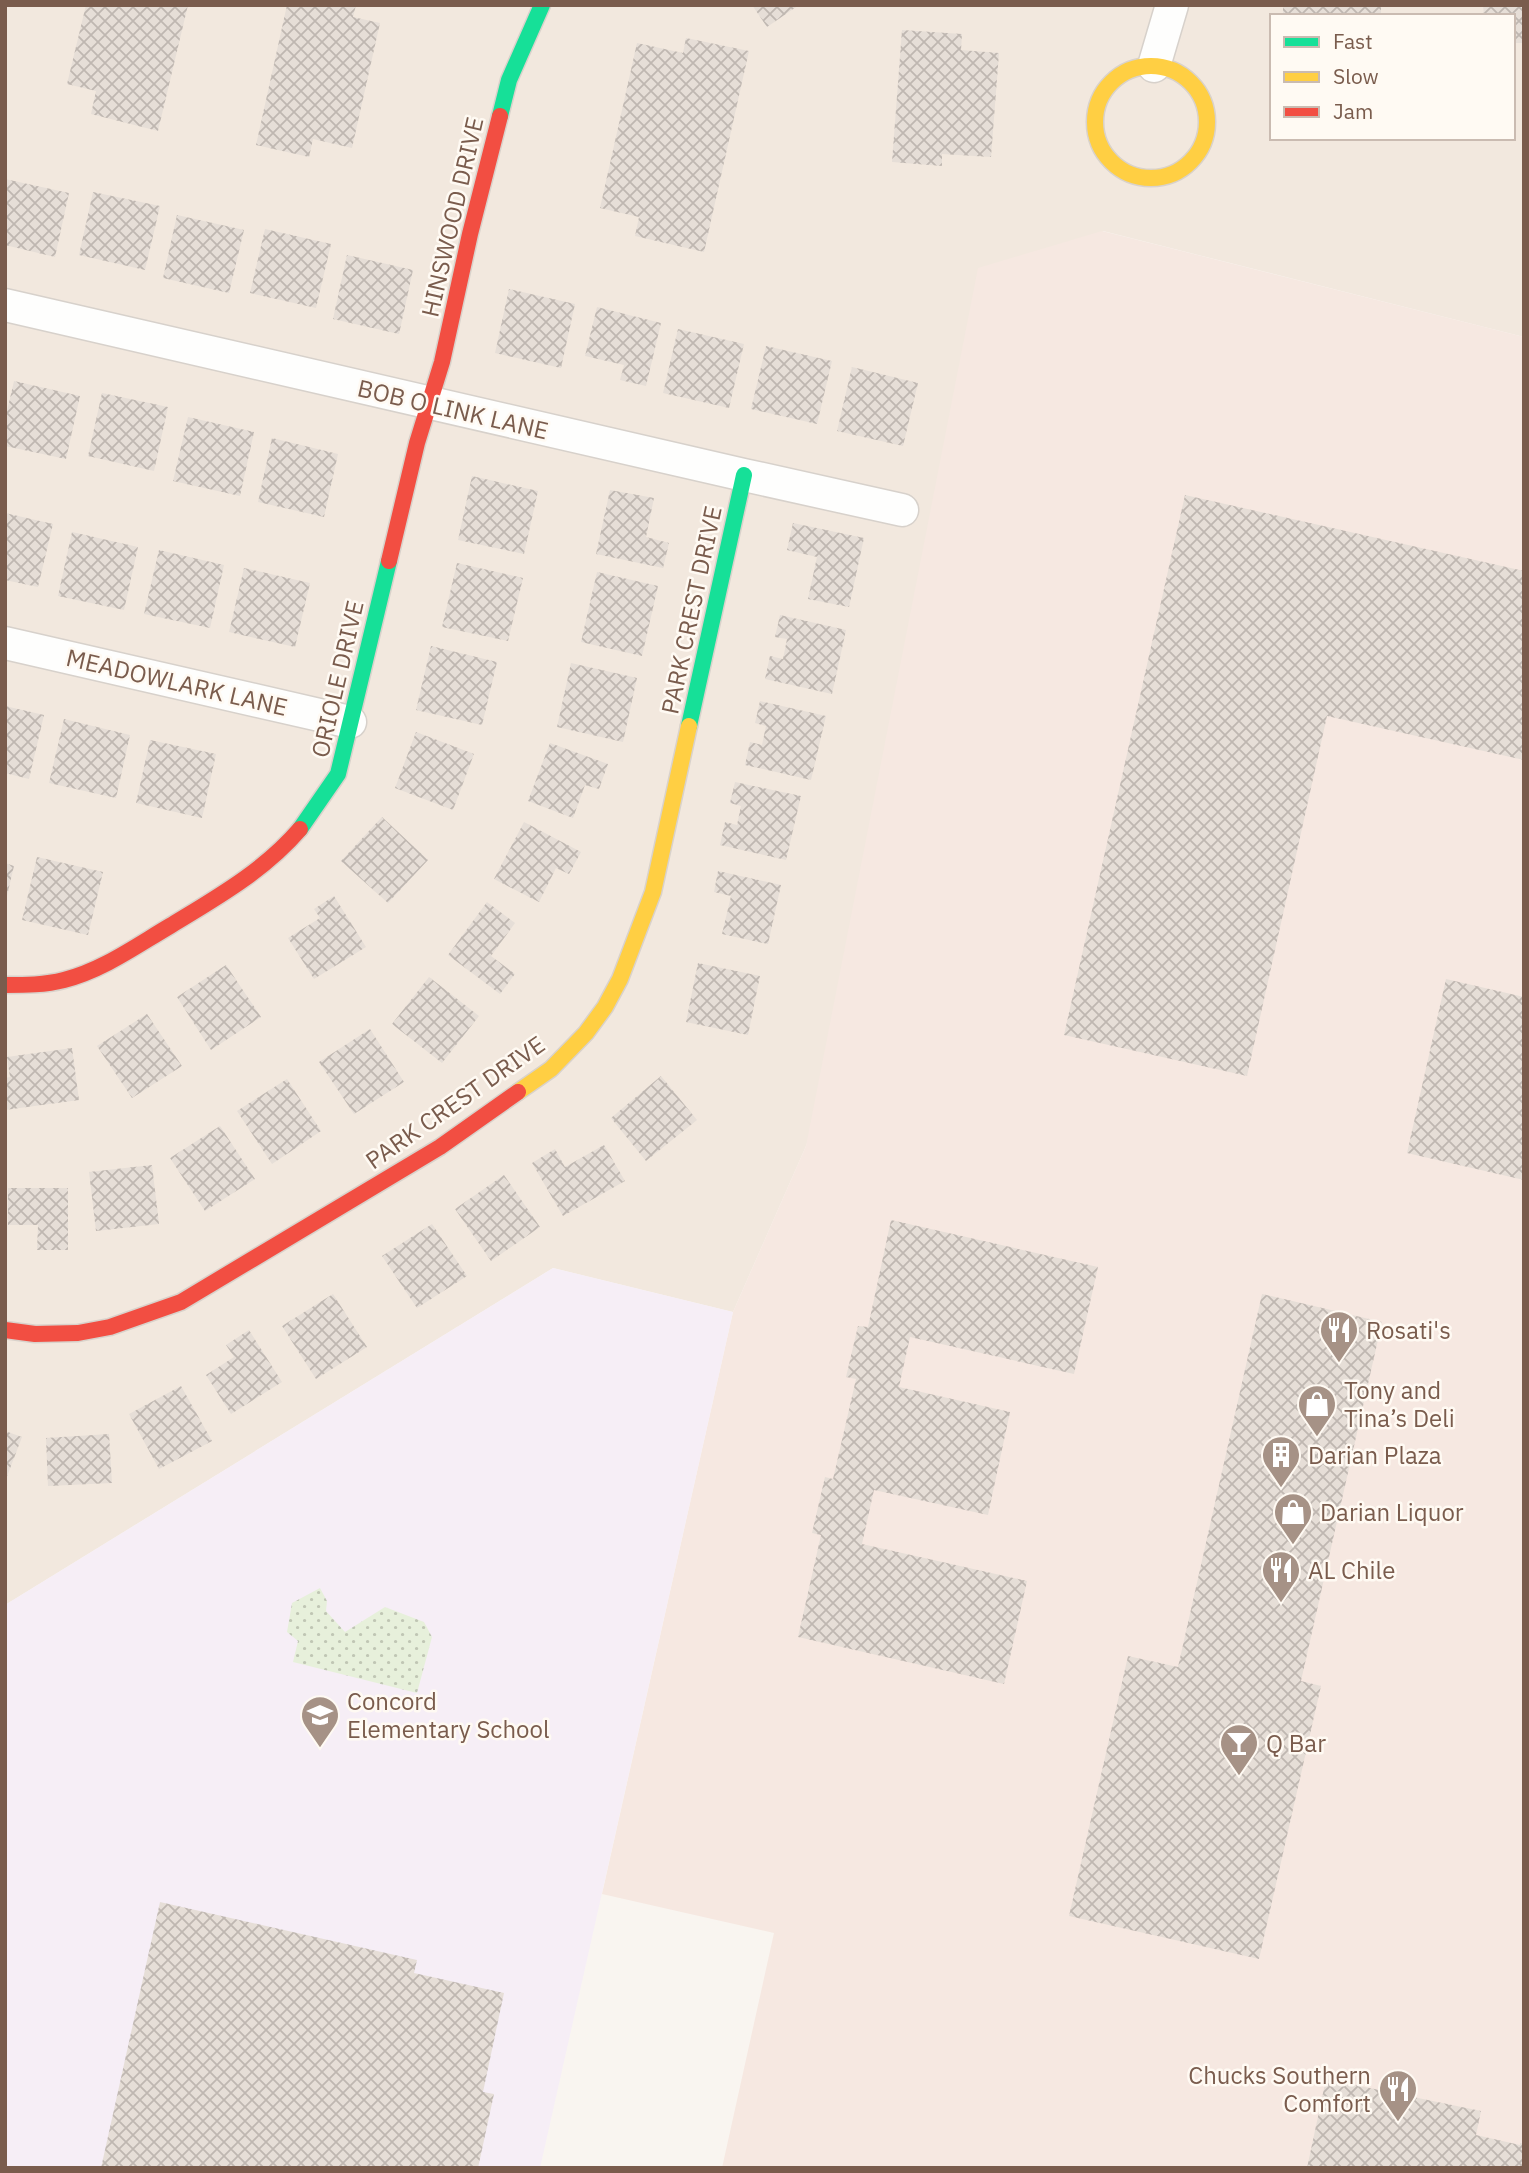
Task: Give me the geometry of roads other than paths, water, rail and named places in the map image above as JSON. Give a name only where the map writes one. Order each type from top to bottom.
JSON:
[{"type":"street","name":"HINSWOOD DRIVE","points":[[417,443],[431,404],[509,80],[542,5]]},
{"type":"street","points":[[1154,66],[1172,5]]},
{"type":"street","points":[[1140,65],[1154,66],[1176,71],[1192,82],[1203,98],[1208,117],[1206,136],[1198,154],[1185,168],[1167,176],[1148,178],[1129,174],[1113,164],[1101,149],[1094,132],[1094,114],[1099,97],[1109,83],[1140,65]]},
{"type":"street","name":"BOB O LINK LANE","points":[[5,305],[902,510]]},
{"type":"street","name":"ORIOLE DRIVE","points":[[5,985],[39,985],[108,963],[236,886],[279,852],[320,804],[338,774],[417,443]]},
{"type":"street","name":"PARK CREST DRIVE","points":[[5,1330],[35,1334],[78,1334],[110,1328],[181,1302],[440,1147],[551,1069],[586,1033],[605,1007],[620,979],[653,892],[744,475]]},
{"type":"street","name":"MEADOWLARK LANE","points":[[5,643],[350,722]]},
{"type":"place","name":"Rosati's","points":[[1339,1364]]},
{"type":"place","name":"Tony and Tina’s Deli","points":[[1317,1438]]},
{"type":"place","name":"Darian Plaza","points":[[1281,1489]]},
{"type":"place","name":"Darian Liquor","points":[[1293,1546]]},
{"type":"place","name":"AL Chile","points":[[1281,1604]]},
{"type":"place","name":"Concord Elementary School","points":[[320,1749]]},
{"type":"place","name":"Q Bar","points":[[1239,1777]]},
{"type":"place","name":"Chucks Southern Comfort","points":[[1398,2123]]}]
